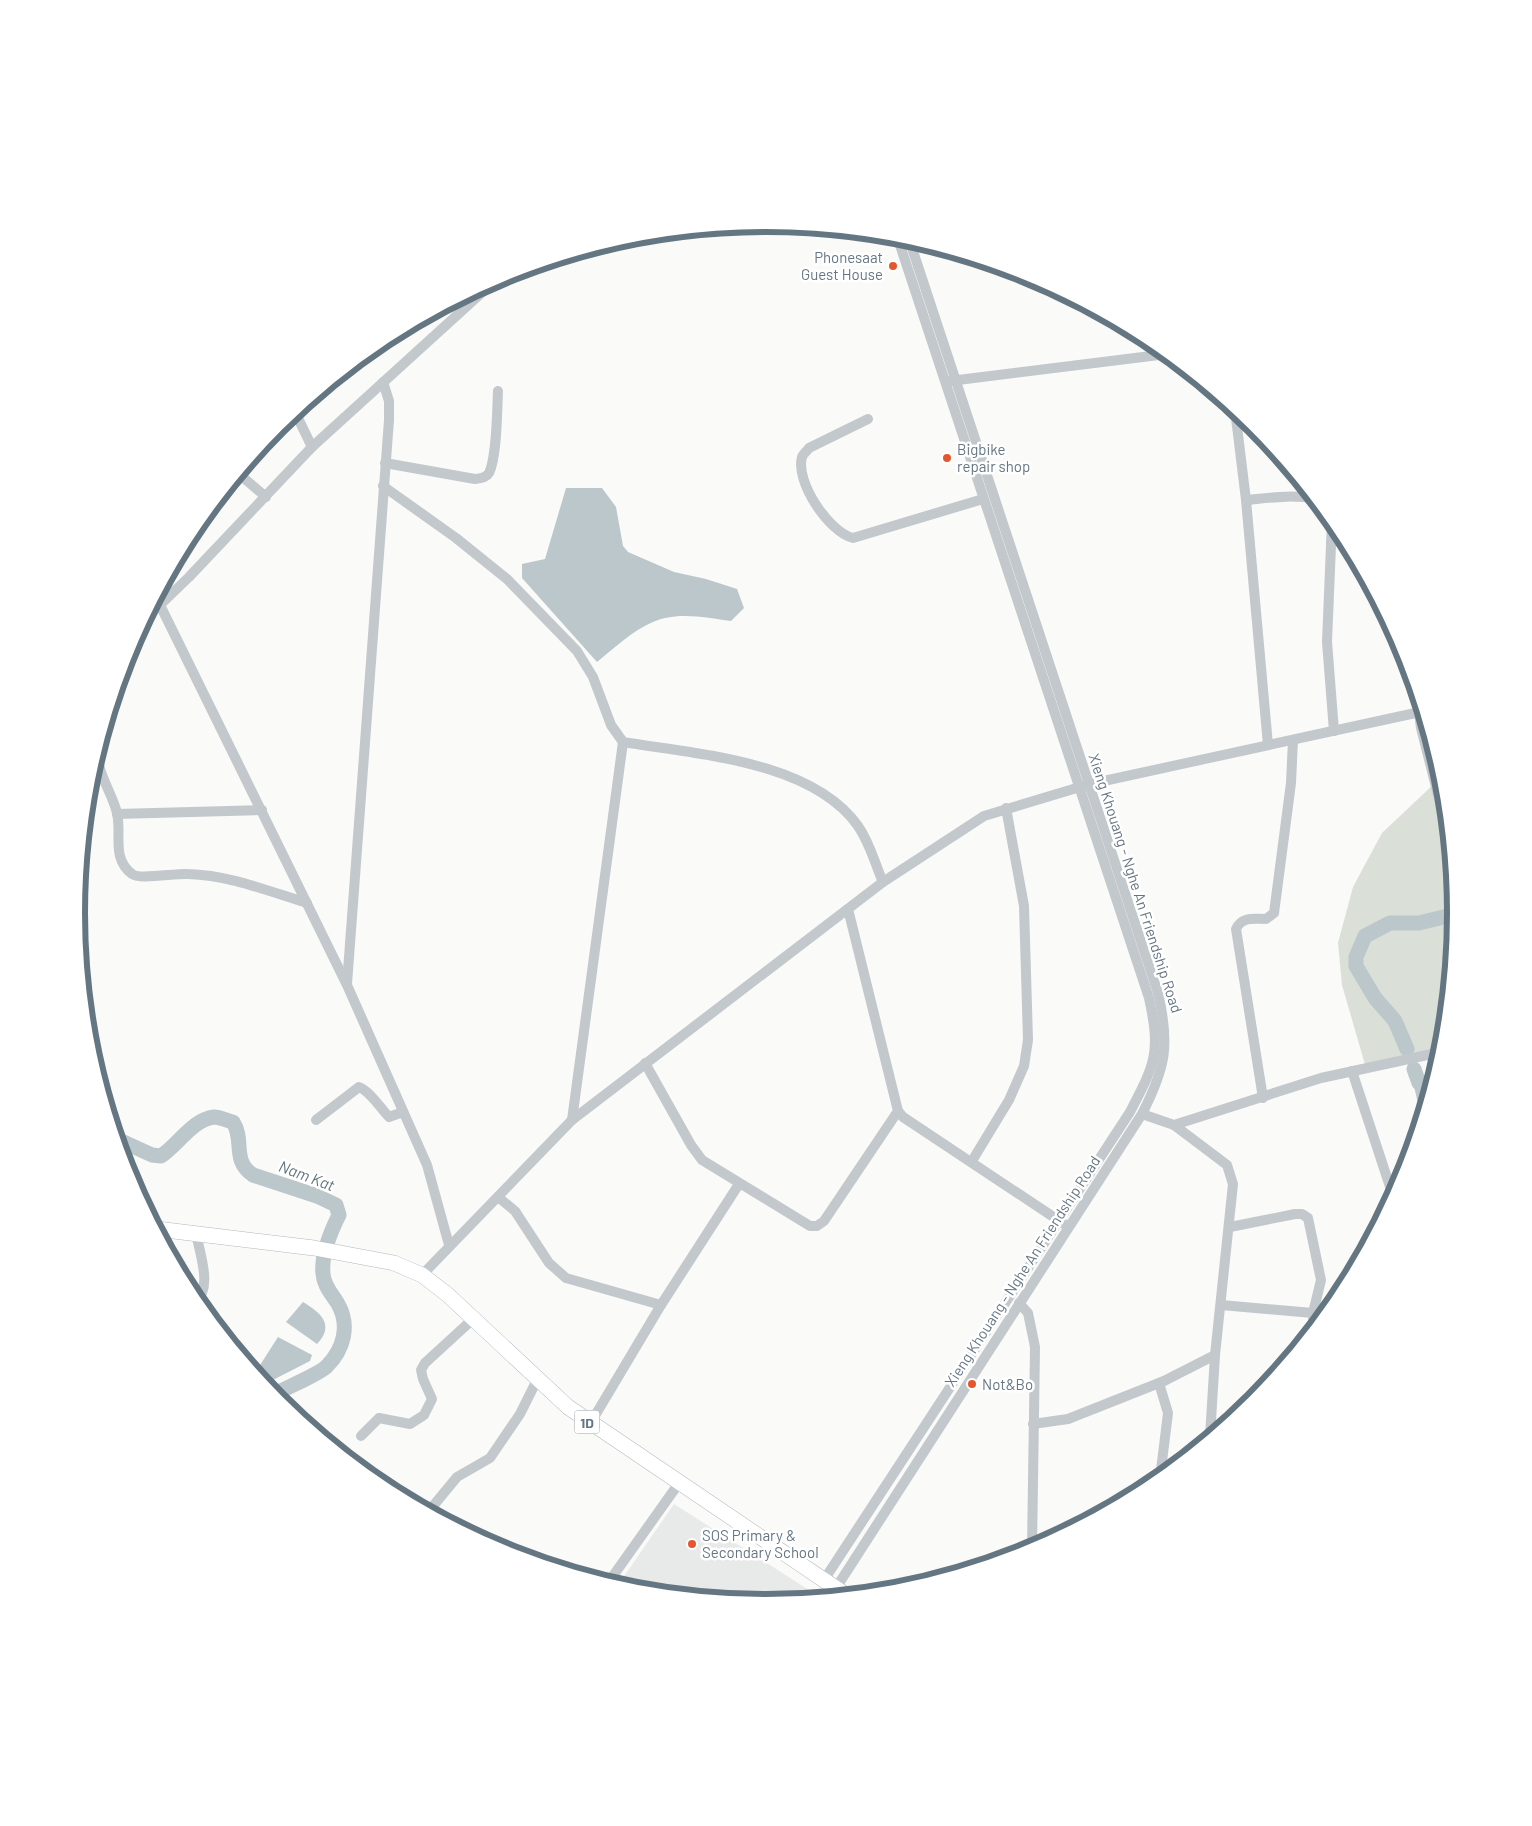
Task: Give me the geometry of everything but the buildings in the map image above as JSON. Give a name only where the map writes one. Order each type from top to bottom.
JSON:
[{"type":"highway","name":"1D","points":[[163,1230],[314,1248],[394,1263],[422,1275],[473,1319],[537,1380],[590,1424],[836,1588]]},
{"type":"street","name":"Xieng Khouang - Nghe An Friendship Road","points":[[836,1588],[1142,1114],[1159,1081],[1165,1054],[1165,1023],[1158,993],[984,499],[900,245]]},
{"type":"street","name":"Xieng Khouang - Nghe An Friendship Road","points":[[836,1588],[1059,1220],[1130,1112],[1149,1076],[1156,1055],[1156,1027],[1149,998],[1085,786],[912,248]]},
{"type":"street","points":[[449,1245],[427,1165],[347,985],[160,604],[266,497],[312,447],[478,296]]},
{"type":"street","points":[[945,382],[955,379],[1156,355]]},
{"type":"street","points":[[347,985],[383,486],[390,420],[389,401],[383,382]]},
{"type":"street","points":[[385,463],[476,479],[483,478],[488,474],[492,461],[498,391]]},
{"type":"street","points":[[298,418],[312,447]]},
{"type":"street","points":[[868,419],[809,448],[802,456],[802,471],[817,506],[830,525],[843,536],[853,538],[984,499]]},
{"type":"street","points":[[1236,420],[1246,500],[1268,745]]},
{"type":"street","points":[[243,477],[266,497]]},
{"type":"street","points":[[383,486],[456,538],[507,579],[577,651],[593,676],[611,725],[623,742],[572,1120]]},
{"type":"street","points":[[1246,500],[1305,497]]},
{"type":"street","points":[[1331,534],[1326,642],[1334,731]]},
{"type":"street","points":[[1331,542],[1336,541]]},
{"type":"street","points":[[422,1275],[572,1120],[882,882],[984,816],[1085,786],[1268,745],[1417,715]]},
{"type":"street","points":[[1421,727],[1431,769]]},
{"type":"street","points":[[1263,1098],[1236,929],[1240,922],[1244,920],[1266,919],[1274,912],[1291,783],[1293,740]]},
{"type":"street","points":[[623,742],[730,760],[785,774],[828,796],[858,825],[866,838],[882,882]]},
{"type":"street","points":[[100,770],[117,814],[119,854],[133,876],[207,874],[224,877],[306,903]]},
{"type":"street","points":[[972,1161],[1009,1100],[1024,1066],[1028,1040],[1024,906],[1006,808]]},
{"type":"street","points":[[117,814],[262,810]]},
{"type":"street","points":[[848,909],[898,1111],[903,1117],[1069,1227]]},
{"type":"street","points":[[1174,1125],[1321,1078],[1432,1054]]},
{"type":"street","points":[[645,1063],[702,1160],[810,1226],[816,1226],[824,1221],[898,1111]]},
{"type":"street","points":[[1352,1071],[1390,1186]]},
{"type":"street","points":[[316,1120],[360,1087],[366,1090],[377,1106],[390,1116],[403,1112]]},
{"type":"street","points":[[1142,1114],[1174,1125],[1227,1165],[1233,1184],[1230,1227],[1215,1355],[1212,1427]]},
{"type":"street","points":[[590,1424],[661,1305],[739,1184]]},
{"type":"street","points":[[498,1197],[515,1212],[549,1263],[566,1278],[661,1305]]},
{"type":"street","points":[[1230,1227],[1295,1214],[1302,1214],[1308,1218],[1321,1280],[1313,1318]]},
{"type":"street","points":[[196,1233],[205,1282],[202,1294]]},
{"type":"street","points":[[1019,1303],[1028,1313],[1035,1347],[1032,1540]]},
{"type":"street","points":[[1221,1306],[1313,1313]]},
{"type":"street","points":[[361,1436],[379,1418],[410,1424],[424,1415],[432,1399],[421,1370],[473,1319]]},
{"type":"street","points":[[1033,1424],[1068,1419],[1159,1383],[1215,1355]]},
{"type":"street","points":[[432,1507],[457,1477],[490,1458],[520,1414],[537,1380]]},
{"type":"street","points":[[1159,1383],[1168,1414],[1161,1467]]},
{"type":"street","points":[[612,1576],[679,1483]]},
{"type":"shaded area","points":[[566,488],[602,488],[616,507],[623,546],[628,552],[674,572],[706,579],[737,589],[744,608],[731,621],[698,616],[681,616],[655,621],[637,630],[597,662],[522,578],[522,564],[545,559]]},
{"type":"shaded area","points":[[1434,784],[1446,868],[1446,958],[1433,1050],[1366,1068],[1342,985],[1338,943],[1353,887],[1382,833]]},
{"type":"shaded area","points":[[1426,1081],[1419,1107],[1414,1086]]},
{"type":"shaded area","points":[[303,1302],[324,1320],[325,1331],[317,1344],[286,1322]]},
{"type":"shaded area","points":[[278,1337],[312,1355],[310,1361],[271,1381],[259,1367]]},
{"type":"shaded area","name":"SOS Primary & Secondary School","points":[[674,1504],[813,1593],[721,1593],[622,1579]]},
{"type":"waterway","points":[[1407,1049],[1395,1021],[1375,998],[1356,966],[1356,957],[1365,936],[1390,923],[1419,923],[1447,916]]},
{"type":"waterway","points":[[1414,1069],[1419,1083]]},
{"type":"waterway","name":"Nam Kat","points":[[125,1143],[152,1155],[161,1156],[199,1122],[214,1117],[221,1118],[233,1122],[238,1136],[242,1163],[253,1175],[317,1196],[336,1205],[339,1215],[325,1252],[323,1274],[327,1286],[342,1312],[344,1328],[341,1344],[338,1352],[327,1366],[310,1377],[281,1391]]},
{"type":"place","name":"Phonesaat Guest House","points":[[893,266]]},
{"type":"place","name":"Bigbike repair shop","points":[[947,458]]},
{"type":"place","name":"Not&Bo","points":[[972,1384]]},
{"type":"place","name":"SOS Primary & Secondary School","points":[[692,1544]]}]
